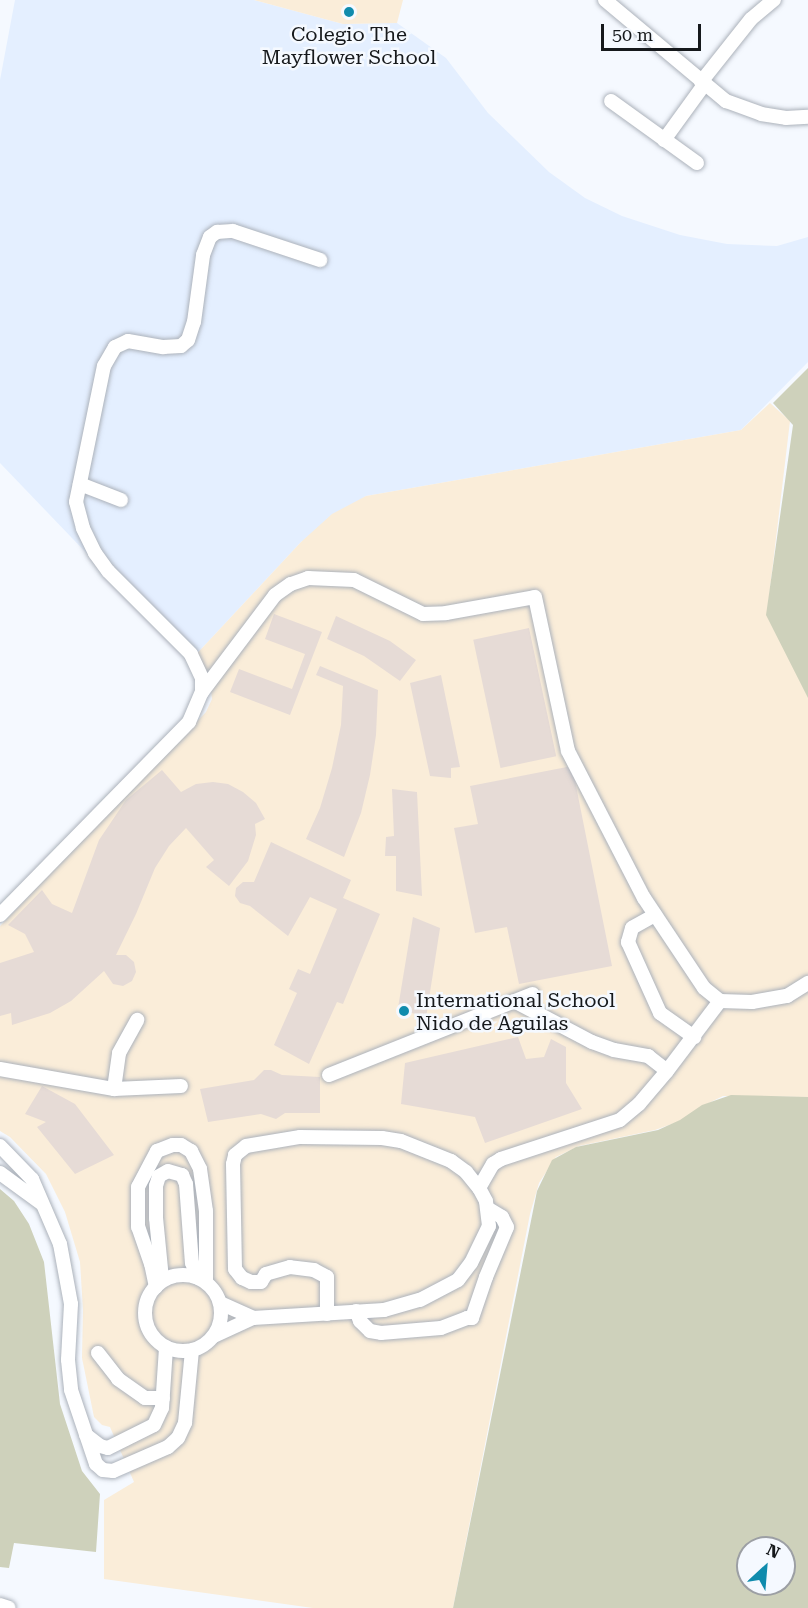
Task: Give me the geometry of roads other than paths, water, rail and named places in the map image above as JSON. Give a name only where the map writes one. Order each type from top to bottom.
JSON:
[{"type":"street","points":[[605,0],[726,101],[748,111],[773,117],[808,117]]},
{"type":"street","points":[[664,140],[751,19],[774,0]]},
{"type":"street","points":[[611,101],[697,163]]},
{"type":"street","points":[[202,692],[202,678],[191,654],[108,571],[95,553],[83,528],[76,502],[104,366],[115,347],[128,341],[163,347],[181,346],[188,340],[194,322],[203,255],[210,237],[218,232],[233,231],[320,260]]},
{"type":"street","points":[[80,484],[121,500]]},
{"type":"street","points":[[0,915],[189,722],[202,692],[275,595],[291,584],[308,578],[354,580],[423,614],[446,613],[535,597],[568,751],[655,915],[704,988],[720,1001],[752,1002],[787,996],[808,982]]},
{"type":"street","points":[[655,915],[632,928],[628,942],[660,1013],[694,1037]]},
{"type":"street","points":[[329,1075],[533,994]]},
{"type":"street","points":[[479,1188],[489,1169],[501,1159],[620,1120],[639,1104],[667,1071],[720,1001]]},
{"type":"street","points":[[516,1002],[592,1042],[614,1050],[648,1056],[667,1071]]},
{"type":"street","points":[[114,1089],[119,1053],[137,1020]]},
{"type":"street","points":[[0,1069],[114,1089],[181,1086]]},
{"type":"street","points":[[214,1336],[253,1318],[327,1314],[356,1311],[384,1310],[420,1300],[458,1280],[471,1263],[489,1226],[487,1208],[479,1188],[466,1172],[451,1161],[401,1141],[382,1138],[300,1137],[246,1146],[235,1155],[233,1260],[235,1269],[242,1278],[251,1282],[261,1282],[266,1274],[290,1267],[304,1267],[327,1277],[327,1314]]},
{"type":"street","points":[[159,1284],[138,1227],[138,1187],[157,1151],[173,1145],[181,1145],[191,1151],[200,1169],[206,1211],[202,1280]]},
{"type":"street","points":[[0,1146],[32,1179],[60,1244],[68,1274],[71,1304],[69,1375],[74,1405],[96,1464],[103,1470],[113,1471],[168,1447],[178,1438],[185,1423],[192,1350]]},
{"type":"street","points":[[12,1156],[0,1172],[41,1203]]},
{"type":"street","points":[[159,1284],[156,1186],[159,1176],[168,1171],[176,1171],[182,1175],[186,1184],[192,1263],[220,1303],[253,1318]]},
{"type":"street","points":[[356,1311],[360,1321],[370,1331],[381,1333],[441,1328],[466,1318],[472,1318],[482,1285],[507,1227],[502,1217],[487,1208]]},
{"type":"street","points":[[202,1280],[180,1275],[159,1284],[147,1301],[145,1317],[150,1333],[166,1347],[179,1351],[192,1350],[204,1345],[214,1336],[220,1326],[220,1303]]},
{"type":"street","points":[[85,1434],[100,1446],[112,1447],[154,1425],[160,1414],[166,1347]]},
{"type":"street","points":[[98,1353],[118,1379],[145,1398],[177,1388],[187,1397]]},
{"type":"street","points":[[0,1605],[9,1608]]},
{"type":"place","name":"Colegio The Mayflower School","points":[[349,12]]},
{"type":"place","name":"International School Nido de Aguilas","points":[[404,1011]]}]
